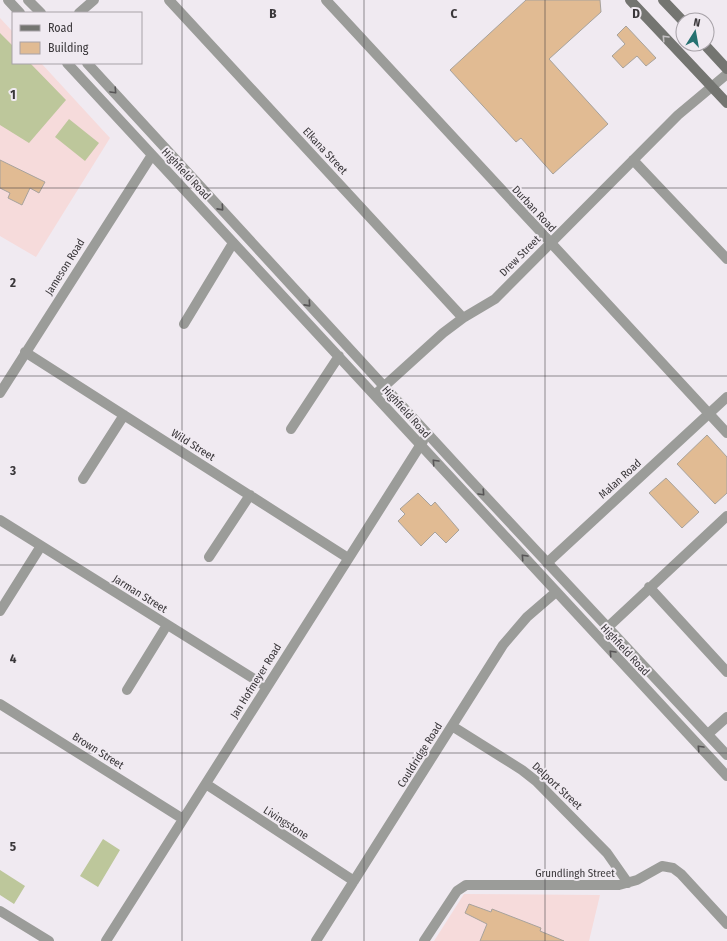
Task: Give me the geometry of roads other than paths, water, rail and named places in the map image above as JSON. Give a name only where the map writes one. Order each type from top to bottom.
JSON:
[{"type":"main road","points":[[630,0],[727,103]]},
{"type":"main road","points":[[663,0],[675,13]]},
{"type":"main road","points":[[711,52],[727,69]]},
{"type":"street","points":[[8,0],[19,12]]},
{"type":"street","points":[[28,0],[39,12]]},
{"type":"street","points":[[80,12],[94,0]]},
{"type":"street","name":"Elkana Street","points":[[170,0],[464,318]]},
{"type":"street","name":"Durban Road","points":[[326,0],[727,432]]},
{"type":"street","name":"Highfield Road","points":[[68,64],[727,776]]},
{"type":"street","name":"Highfield Road","points":[[88,64],[547,563],[727,756]]},
{"type":"street","name":"Drew Street","points":[[374,395],[427,346],[464,318],[495,299],[678,115],[727,74]]},
{"type":"street","name":"Jameson Road","points":[[0,392],[152,155]]},
{"type":"street","points":[[633,160],[727,259]]},
{"type":"street","points":[[184,324],[233,243]]},
{"type":"street","name":"Wild Street","points":[[25,352],[348,558]]},
{"type":"street","points":[[291,429],[339,356]]},
{"type":"street","name":"Malan Road","points":[[547,563],[727,397]]},
{"type":"street","points":[[83,479],[124,415]]},
{"type":"street","name":"Jan Hofmeyer Road","points":[[106,941],[419,445],[428,434]]},
{"type":"street","points":[[209,557],[250,495]]},
{"type":"street","points":[[608,627],[727,516]]},
{"type":"street","name":"Jarman Street","points":[[0,520],[267,687]]},
{"type":"street","points":[[0,611],[41,546]]},
{"type":"street","points":[[650,587],[727,672]]},
{"type":"street","name":"Couldridge Road","points":[[316,941],[509,636],[527,617],[556,592]]},
{"type":"street","points":[[127,690],[166,625]]},
{"type":"street","name":"Brown Street","points":[[0,704],[183,819]]},
{"type":"street","points":[[708,734],[727,718]]},
{"type":"street","name":"Delport Street","points":[[452,726],[522,770],[536,781],[607,853],[628,883]]},
{"type":"street","name":"Livingstone","points":[[206,784],[354,881]]},
{"type":"street","name":"Grundlingh Street","points":[[424,941],[457,891],[466,885],[607,885],[628,883],[662,866],[673,868],[727,924]]},
{"type":"street","points":[[0,911],[49,941]]}]
